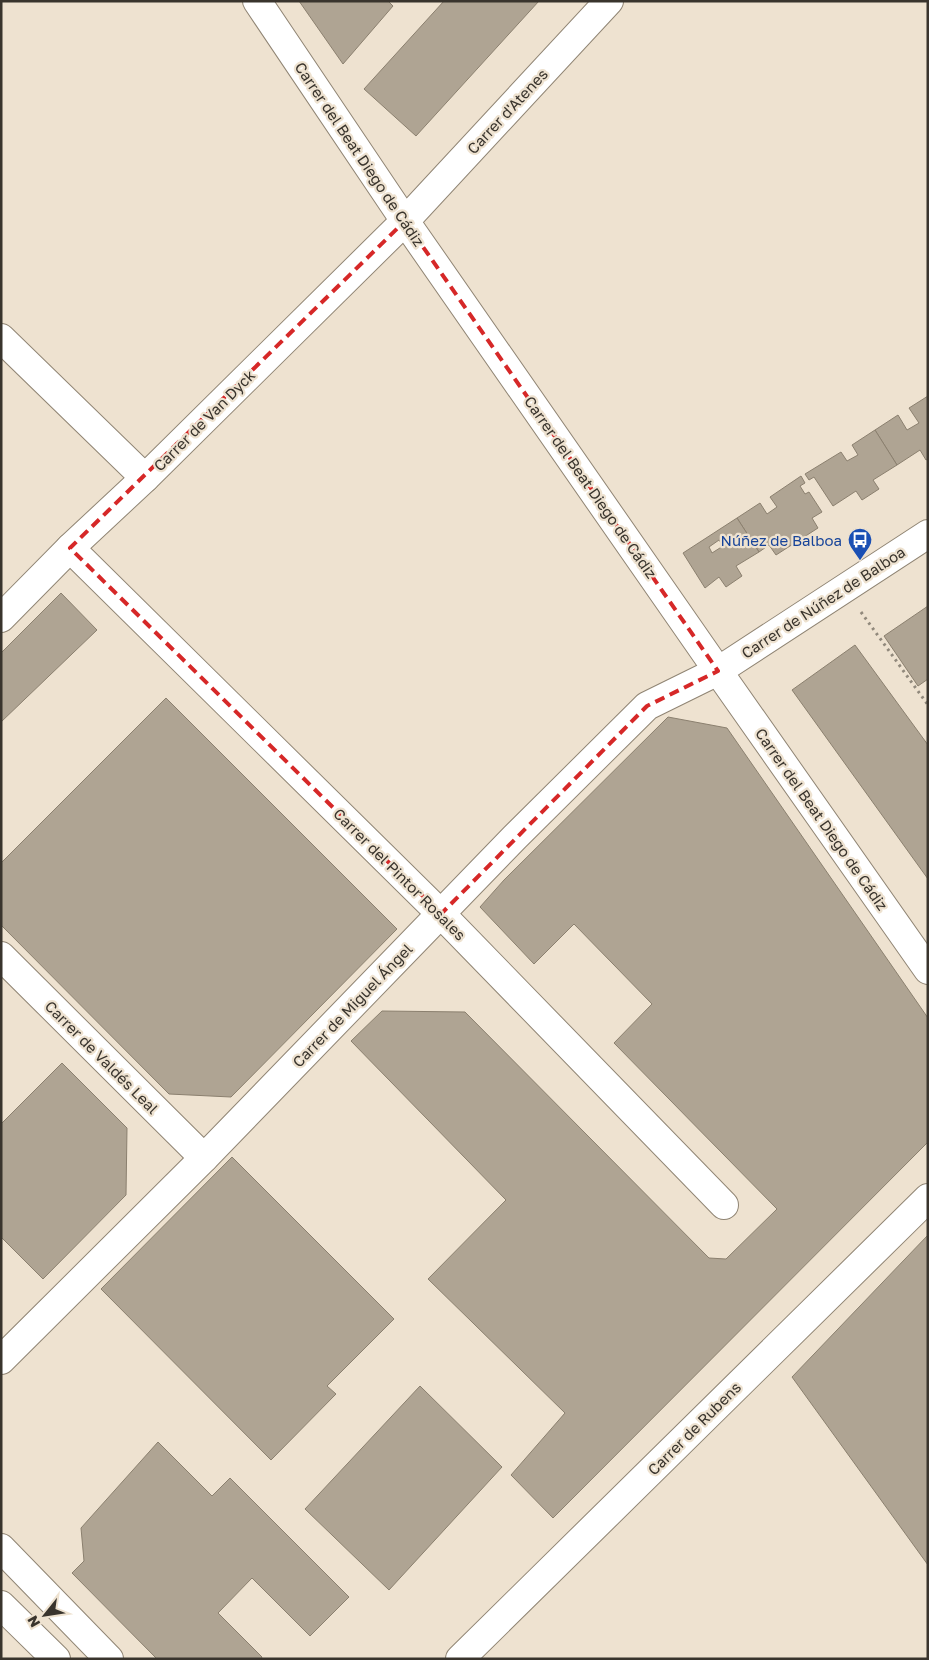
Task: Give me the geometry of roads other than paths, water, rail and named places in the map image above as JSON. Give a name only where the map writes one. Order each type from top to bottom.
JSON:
[{"type":"street","name":"Carrer del Beat Diego de Cádiz","points":[[257,1],[405,221],[928,970]]},
{"type":"street","name":"Carrer d'Atenes","points":[[405,221],[609,1]]},
{"type":"street","name":"Carrer de Van Dyck","points":[[1,618],[70,548],[145,478],[405,221]]},
{"type":"street","points":[[1,338],[145,478]]},
{"type":"street","name":"Carrer de Núñez de Balboa","points":[[718,671],[928,534]]},
{"type":"street","name":"Carrer del Pintor Rosales","points":[[70,548],[441,914],[724,1205]]},
{"type":"street","name":"Carrer de Miguel Ángel","points":[[1,1360],[204,1158],[515,837],[647,706],[718,671]]},
{"type":"street","name":"Carrer de Valdés Leal","points":[[1,956],[204,1158]]},
{"type":"street","name":"Carrer de Rubens","points":[[460,1659],[928,1198]]},
{"type":"street","points":[[1,1548],[109,1659]]},
{"type":"street","points":[[1,1605],[56,1659]]},
{"type":"place","name":"Núñez de Balboa","points":[[860,561]]}]
